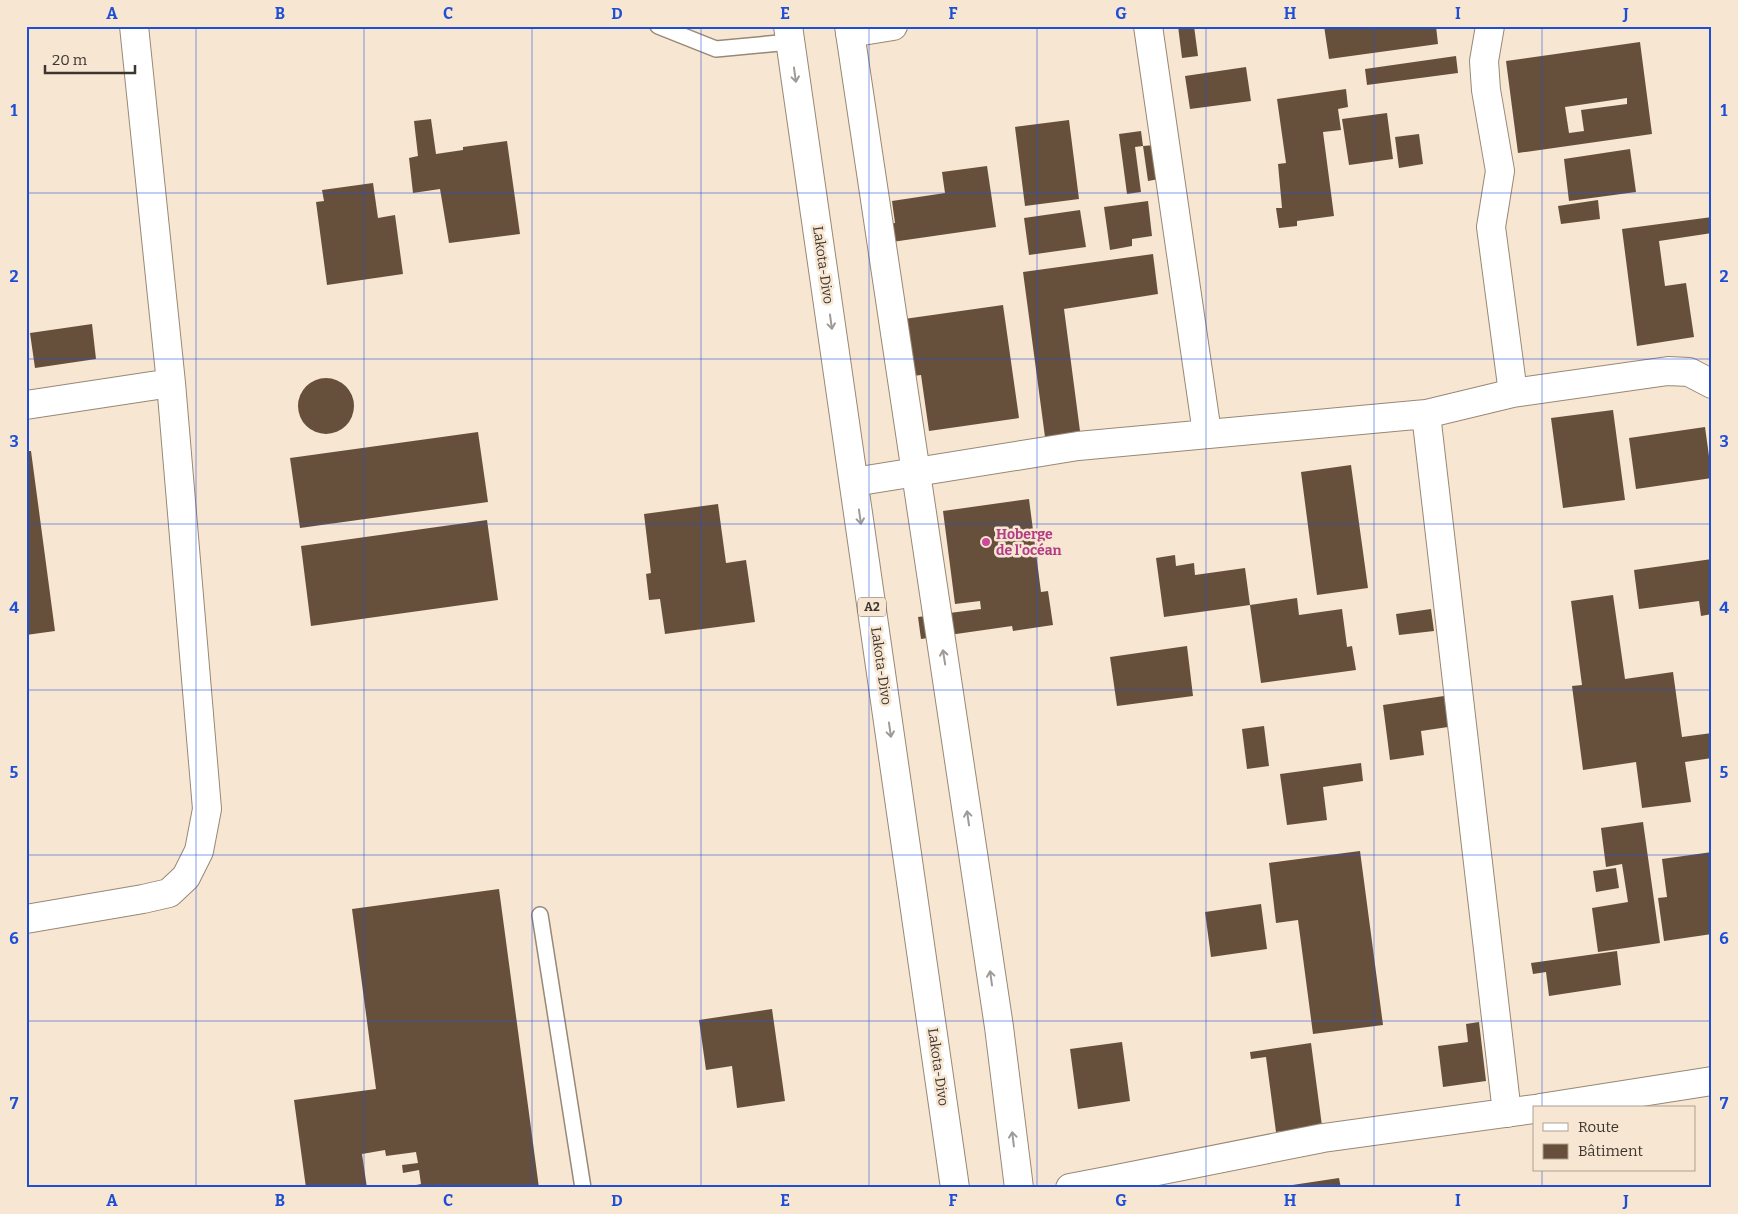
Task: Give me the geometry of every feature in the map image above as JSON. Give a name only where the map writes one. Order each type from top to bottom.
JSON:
[{"type":"street","points":[[26,919],[169,893],[186,877],[199,851],[207,809],[171,383],[134,26]]},
{"type":"street","points":[[893,26],[849,30],[999,1027],[1019,1188]]},
{"type":"street","points":[[1148,26],[1208,433]]},
{"type":"street","points":[[1490,26],[1484,61],[1486,90],[1500,171],[1491,227],[1513,393]]},
{"type":"street","name":"Lakota-Divo","points":[[789,34],[955,1188]]},
{"type":"street","points":[[854,482],[1078,446],[1426,414],[1513,393],[1668,371],[1704,375]]},
{"type":"street","points":[[26,404],[171,383]]},
{"type":"street","points":[[1426,414],[1507,1113]]},
{"type":"street","points":[[1553,1106],[1712,1081]]},
{"type":"street","points":[[1070,1188],[1112,1184],[1323,1138],[1533,1109]]},
{"type":"lane","points":[[658,26],[716,49],[789,34]]},
{"type":"lane","points":[[540,915],[583,1188]]},
{"type":"building","points":[[1178,26],[1194,26],[1198,56],[1182,58]]},
{"type":"building","points":[[1324,26],[1436,26],[1438,44],[1329,59]]},
{"type":"building","points":[[1640,42],[1652,134],[1518,153],[1506,61]],"holes":[[[1627,98],[1627,104],[1581,110],[1584,131],[1569,133],[1565,107]]]},
{"type":"building","points":[[1456,56],[1458,73],[1367,85],[1365,69]]},
{"type":"building","points":[[1246,67],[1251,101],[1190,109],[1185,76]]},
{"type":"building","points":[[1346,89],[1348,107],[1338,109],[1341,130],[1323,132],[1334,216],[1297,221],[1297,226],[1279,228],[1276,208],[1282,208],[1278,164],[1286,163],[1277,99]]},
{"type":"building","points":[[1387,113],[1393,159],[1349,165],[1342,119]]},
{"type":"building","points":[[431,119],[436,154],[463,150],[463,147],[507,141],[520,234],[449,243],[440,189],[413,193],[409,158],[418,156],[414,121]]},
{"type":"building","points":[[1069,120],[1079,199],[1025,206],[1015,127]]},
{"type":"building","points":[[1141,131],[1143,146],[1135,147],[1141,192],[1127,194],[1119,134]]},
{"type":"building","points":[[1419,134],[1423,164],[1399,168],[1395,137]]},
{"type":"building","points":[[1155,145],[1159,179],[1148,181],[1143,146]]},
{"type":"building","points":[[1630,149],[1636,192],[1569,201],[1564,159]]},
{"type":"building","points":[[987,166],[996,227],[878,244],[876,225],[895,223],[892,201],[945,193],[942,172]]},
{"type":"building","points":[[373,183],[378,218],[395,215],[403,274],[327,285],[316,202],[324,201],[322,190]]},
{"type":"building","points":[[1598,200],[1600,219],[1561,224],[1558,206]]},
{"type":"building","points":[[1148,201],[1152,236],[1132,239],[1132,246],[1110,250],[1104,207]]},
{"type":"building","points":[[1080,210],[1086,247],[1029,255],[1024,218]]},
{"type":"building","points":[[1712,217],[1712,233],[1659,241],[1665,286],[1686,283],[1694,337],[1637,346],[1622,229]]},
{"type":"building","points":[[1153,254],[1158,294],[1064,309],[1080,431],[1045,437],[1023,272]]},
{"type":"building","points":[[1003,305],[1019,418],[929,431],[921,375],[896,378],[890,321]]},
{"type":"building","points":[[92,324],[96,359],[35,368],[30,333]]},
{"type":"building","points":[[321,378],[331,378],[346,386],[352,395],[354,406],[352,417],[346,426],[331,434],[321,434],[310,429],[303,422],[298,411],[298,401],[303,390],[310,383]]},
{"type":"building","points":[[1613,410],[1625,500],[1563,508],[1551,418]]},
{"type":"building","points":[[1705,427],[1712,478],[1636,489],[1629,438]]},
{"type":"building","points":[[478,432],[488,502],[300,528],[290,458]]},
{"type":"building","points":[[26,451],[31,451],[55,631],[26,635]]},
{"type":"building","points":[[1351,465],[1368,588],[1317,595],[1301,472]]},
{"type":"building","points":[[1029,499],[1041,592],[1048,591],[1053,625],[1013,631],[1012,626],[921,639],[918,617],[981,609],[980,601],[955,604],[943,511]]},
{"type":"building","points":[[718,504],[726,563],[746,560],[755,622],[665,634],[660,599],[649,600],[646,574],[651,573],[644,514]]},
{"type":"building","points":[[487,520],[498,600],[311,626],[301,546]]},
{"type":"building","points":[[1175,555],[1176,566],[1194,563],[1195,575],[1245,568],[1250,605],[1164,617],[1156,558]]},
{"type":"building","points":[[1712,559],[1712,614],[1701,616],[1699,601],[1639,609],[1634,570]]},
{"type":"building","points":[[1613,595],[1625,679],[1673,672],[1682,737],[1712,733],[1712,758],[1685,762],[1691,802],[1642,808],[1636,762],[1583,770],[1572,686],[1582,685],[1571,601]]},
{"type":"building","points":[[1297,598],[1299,615],[1342,609],[1347,647],[1352,646],[1356,670],[1261,683],[1250,605]]},
{"type":"building","points":[[1431,609],[1434,631],[1399,635],[1396,614]]},
{"type":"building","points":[[1187,646],[1193,696],[1117,706],[1110,657]]},
{"type":"building","points":[[1444,696],[1448,727],[1421,731],[1424,755],[1390,760],[1383,705]]},
{"type":"building","points":[[1264,726],[1269,766],[1247,769],[1242,729]]},
{"type":"building","points":[[1361,763],[1363,781],[1323,787],[1327,820],[1287,825],[1280,774]]},
{"type":"building","points":[[1643,822],[1660,943],[1598,952],[1592,908],[1628,902],[1622,864],[1606,867],[1601,828]]},
{"type":"building","points":[[1360,851],[1383,1025],[1313,1034],[1298,920],[1276,923],[1269,863]]},
{"type":"building","points":[[1712,852],[1712,934],[1664,941],[1658,898],[1667,897],[1662,859]]},
{"type":"building","points":[[1616,868],[1619,888],[1596,892],[1593,871]]},
{"type":"building","points":[[499,889],[539,1188],[401,1188],[421,1184],[419,1170],[403,1173],[402,1165],[418,1163],[416,1152],[386,1156],[385,1150],[362,1154],[367,1188],[306,1188],[294,1100],[376,1089],[352,909]]},
{"type":"building","points":[[1261,904],[1267,949],[1211,957],[1205,912]]},
{"type":"building","points":[[1617,951],[1621,985],[1549,996],[1546,972],[1533,974],[1531,963]]},
{"type":"building","points":[[772,1009],[785,1101],[737,1108],[732,1066],[706,1070],[699,1020]]},
{"type":"building","points":[[1479,1022],[1486,1081],[1443,1087],[1438,1046],[1468,1042],[1466,1024]]},
{"type":"building","points":[[1122,1042],[1130,1101],[1078,1109],[1070,1049]]},
{"type":"building","points":[[1311,1043],[1322,1126],[1276,1132],[1266,1057],[1251,1059],[1250,1052]]},
{"type":"building","points":[[1339,1178],[1341,1188],[1279,1188],[1279,1187]]},
{"type":"place","name":"Hoberge de l'océan","points":[[986,542]]}]
